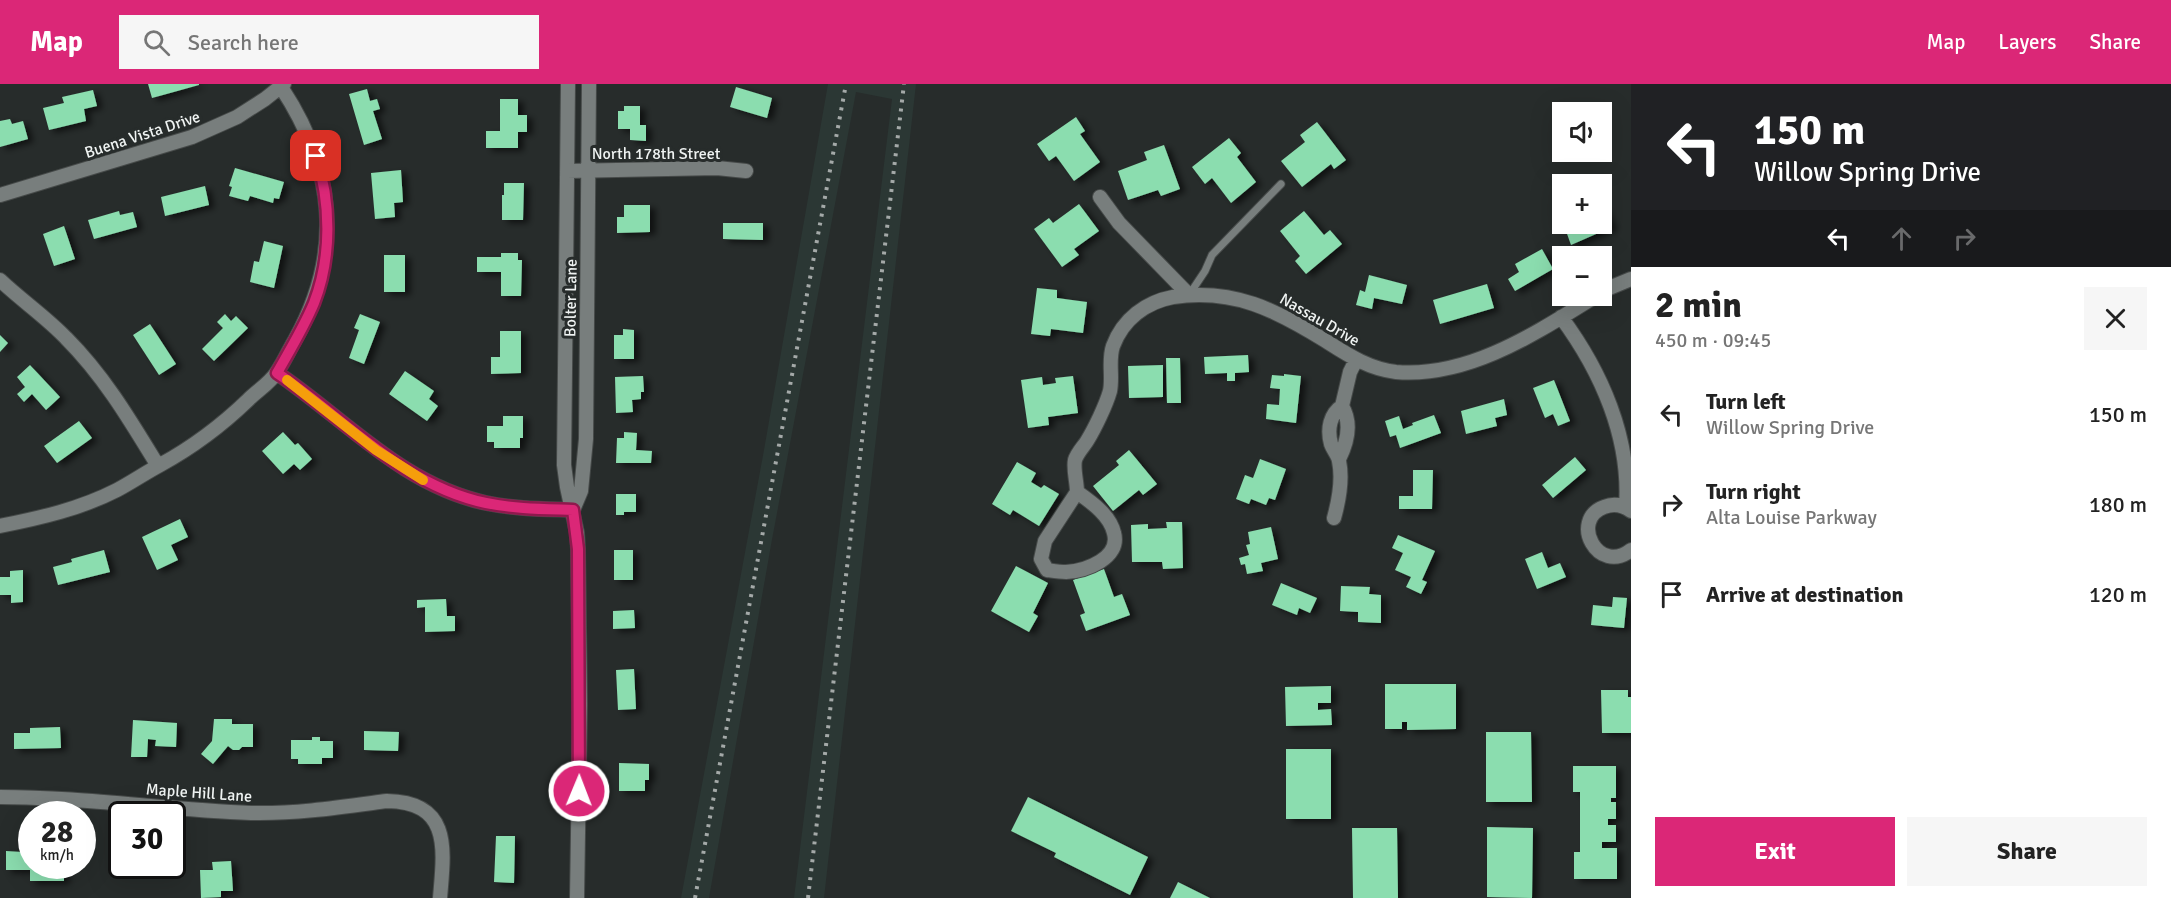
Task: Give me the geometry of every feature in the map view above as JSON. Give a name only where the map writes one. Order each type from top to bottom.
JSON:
[{"type":"street","name":"Bolter Lane","points":[[568,84],[564,454],[567,487],[573,510],[578,549],[580,713],[577,898]]},
{"type":"street","name":"Bolter Lane","points":[[573,510],[581,491],[586,439],[589,84]]},
{"type":"street","name":"Buena Vista Drive","points":[[0,195],[192,137],[237,117],[283,86]]},
{"type":"street","points":[[0,526],[59,513],[88,503],[141,477],[206,438],[277,373],[314,302],[325,262],[327,237],[321,171],[303,126],[283,86]]},
{"type":"street","name":"North 178th Street","points":[[567,171],[717,168],[746,171]]},
{"type":"street","points":[[1100,197],[1119,223],[1189,295]]},
{"type":"street","points":[[1612,287],[1631,279]]},
{"type":"street","points":[[0,280],[64,335],[93,366],[115,395],[158,466]]},
{"type":"street","name":"Nassau Drive","points":[[1077,492],[1075,460],[1089,438],[1110,391],[1112,348],[1121,330],[1137,312],[1158,300],[1189,295],[1215,295],[1260,305],[1281,314],[1356,360],[1369,366],[1394,372],[1417,372],[1480,359],[1511,346],[1579,306]]},
{"type":"street","points":[[1561,317],[1589,356],[1604,384],[1621,433],[1628,473],[1628,509],[1617,505],[1600,509],[1593,515],[1588,532],[1595,548],[1602,554],[1619,556],[1631,550]]},
{"type":"street","points":[[1334,518],[1339,500],[1339,459],[1331,445],[1330,422],[1334,411],[1342,406],[1350,372],[1356,360]]},
{"type":"street","points":[[277,373],[376,450],[424,480],[450,492],[485,503],[522,509],[573,510]]},
{"type":"street","points":[[1077,492],[1107,517],[1114,533],[1114,546],[1105,559],[1086,569],[1066,572],[1047,570],[1041,558],[1045,542],[1077,492]]},
{"type":"street","name":"Maple Hill Lane","points":[[0,797],[61,798],[250,813],[288,813],[403,801],[423,808],[433,817],[442,837],[440,898]]},
{"type":"lane","points":[[1189,295],[1205,271],[1212,255],[1281,184]]},
{"type":"shaded area","points":[[828,84],[916,84],[824,898],[794,898],[892,99],[856,92],[771,545],[709,898],[681,898],[764,450]]},
{"type":"building","points":[[148,84],[199,84],[199,85],[152,98]]},
{"type":"building","points":[[736,87],[772,98],[767,118],[730,107]]},
{"type":"building","points":[[367,89],[370,101],[377,99],[380,109],[373,111],[382,139],[364,145],[349,94]]},
{"type":"building","points":[[93,90],[97,106],[84,109],[86,121],[49,130],[43,108],[64,103],[62,97]]},
{"type":"building","points":[[500,99],[518,99],[518,115],[527,115],[527,132],[518,132],[518,148],[486,148],[486,131],[500,131]]},
{"type":"building","points":[[624,106],[640,106],[640,125],[646,125],[646,141],[630,140],[630,129],[618,129],[618,111],[624,111]]},
{"type":"building","points":[[1076,117],[1085,131],[1080,134],[1100,162],[1074,181],[1056,156],[1049,161],[1037,144]]},
{"type":"building","points":[[10,119],[12,124],[23,121],[28,139],[0,147],[0,121]]},
{"type":"building","points":[[1317,122],[1346,160],[1334,169],[1331,164],[1302,187],[1281,161],[1305,142],[1300,135]]},
{"type":"building","points":[[1229,138],[1241,153],[1237,157],[1256,182],[1231,203],[1212,178],[1205,184],[1192,167]]},
{"type":"building","points":[[1164,145],[1180,189],[1161,196],[1158,190],[1128,200],[1118,171],[1147,160],[1144,152]]},
{"type":"building","points":[[235,168],[284,182],[279,199],[274,198],[273,203],[250,196],[248,201],[229,196],[232,187],[229,186]]},
{"type":"building","points":[[401,170],[403,202],[394,203],[395,217],[375,219],[371,173]]},
{"type":"building","points":[[504,183],[524,183],[523,220],[502,220]]},
{"type":"building","points":[[205,186],[209,205],[165,216],[161,197]]},
{"type":"building","points":[[1079,204],[1099,231],[1074,249],[1079,255],[1062,267],[1034,229],[1049,218],[1053,223]]},
{"type":"building","points":[[624,205],[650,205],[650,232],[617,233],[617,217],[624,217]]},
{"type":"building","points":[[119,211],[120,215],[133,212],[137,227],[94,239],[88,220]]},
{"type":"building","points":[[1304,211],[1324,235],[1330,230],[1342,244],[1306,274],[1295,261],[1300,256],[1280,231]]},
{"type":"building","points":[[723,223],[763,223],[763,240],[723,239]]},
{"type":"building","points":[[64,226],[75,259],[54,266],[43,234]]},
{"type":"building","points":[[1567,234],[1596,234],[1571,245]]},
{"type":"building","points":[[264,241],[283,246],[274,288],[250,282],[254,261],[259,262]]},
{"type":"building","points":[[1542,249],[1552,270],[1515,291],[1508,279],[1519,272],[1515,264]]},
{"type":"building","points":[[501,253],[518,253],[518,260],[522,260],[521,296],[501,296],[501,272],[477,272],[477,257],[501,257]]},
{"type":"building","points":[[384,255],[405,255],[405,292],[384,292]]},
{"type":"building","points":[[1369,275],[1407,285],[1402,304],[1374,298],[1372,309],[1356,305],[1360,290],[1365,292]]},
{"type":"building","points":[[1487,284],[1494,308],[1440,324],[1433,300]]},
{"type":"building","points":[[1037,288],[1057,290],[1057,298],[1087,302],[1083,333],[1051,329],[1050,336],[1031,334]]},
{"type":"building","points":[[225,314],[231,321],[236,316],[248,328],[214,361],[202,349],[223,328],[217,322]]},
{"type":"building","points":[[360,314],[380,322],[364,364],[349,358],[359,330],[354,328]]},
{"type":"building","points":[[150,324],[176,364],[159,375],[133,335]]},
{"type":"building","points":[[623,329],[634,330],[634,359],[614,359],[614,335],[623,335]]},
{"type":"building","points":[[500,331],[521,331],[521,373],[491,374],[491,357],[500,357]]},
{"type":"building","points":[[0,335],[8,343],[0,352]]},
{"type":"building","points":[[1248,355],[1249,372],[1235,373],[1235,381],[1227,381],[1227,373],[1205,374],[1204,357]]},
{"type":"building","points":[[1166,358],[1180,358],[1181,403],[1167,403]]},
{"type":"building","points":[[30,365],[60,397],[46,410],[32,394],[24,402],[17,394],[25,387],[17,377]]},
{"type":"building","points":[[1163,365],[1163,397],[1129,398],[1128,366]]},
{"type":"building","points":[[405,371],[434,391],[429,399],[438,406],[427,421],[389,394]]},
{"type":"building","points":[[1284,374],[1301,376],[1296,423],[1266,419],[1267,404],[1279,405],[1280,389],[1270,388],[1272,375],[1284,376]]},
{"type":"building","points":[[643,376],[644,392],[641,392],[641,399],[632,400],[633,412],[616,413],[615,377]]},
{"type":"building","points":[[1073,376],[1078,413],[1048,417],[1049,425],[1028,428],[1021,380],[1042,377],[1043,385],[1056,383],[1055,378]]},
{"type":"building","points":[[1554,380],[1570,421],[1558,426],[1553,414],[1545,418],[1533,388]]},
{"type":"building","points":[[1504,399],[1507,415],[1495,418],[1497,426],[1466,434],[1461,411]]},
{"type":"building","points":[[1434,415],[1441,433],[1400,448],[1396,435],[1390,437],[1385,421],[1399,416],[1403,429]]},
{"type":"building","points":[[503,416],[523,416],[523,438],[520,438],[520,448],[494,448],[494,442],[487,442],[487,426],[503,426]]},
{"type":"building","points":[[79,421],[92,438],[57,463],[44,446]]},
{"type":"building","points":[[283,432],[295,445],[298,443],[312,459],[300,470],[294,464],[283,474],[262,451]]},
{"type":"building","points":[[624,432],[637,433],[636,450],[652,451],[651,463],[616,463],[617,438],[624,438]]},
{"type":"building","points":[[1129,450],[1157,484],[1143,495],[1139,490],[1113,511],[1093,486],[1119,465],[1116,461]]},
{"type":"building","points":[[1575,457],[1586,470],[1553,498],[1542,485]]},
{"type":"building","points":[[1260,459],[1286,469],[1275,500],[1269,498],[1266,505],[1251,499],[1249,504],[1236,499],[1245,475],[1253,478]]},
{"type":"building","points":[[1017,462],[1036,473],[1031,482],[1041,488],[1044,485],[1059,494],[1039,526],[1013,510],[1010,515],[992,504]]},
{"type":"building","points":[[1413,470],[1433,470],[1432,509],[1399,509],[1399,496],[1413,496]]},
{"type":"building","points":[[616,494],[636,494],[636,512],[616,515]]},
{"type":"building","points":[[180,519],[188,537],[171,545],[178,560],[157,570],[142,537]]},
{"type":"building","points":[[1166,522],[1182,522],[1183,568],[1163,569],[1162,562],[1132,562],[1131,525],[1148,524],[1148,529],[1167,528]]},
{"type":"building","points":[[1271,527],[1278,559],[1261,563],[1263,571],[1247,574],[1245,564],[1241,565],[1239,558],[1249,555],[1246,545],[1250,544],[1248,532]]},
{"type":"building","points":[[1398,535],[1435,551],[1422,580],[1427,582],[1421,594],[1406,587],[1411,577],[1395,570],[1403,553],[1392,548]]},
{"type":"building","points":[[104,550],[110,572],[58,585],[53,567],[72,562],[71,559]]},
{"type":"building","points":[[614,550],[633,550],[633,580],[614,580]]},
{"type":"building","points":[[1542,552],[1548,568],[1560,563],[1566,577],[1537,589],[1525,559]]},
{"type":"building","points":[[1016,566],[1048,583],[1033,613],[1038,616],[1029,632],[991,611]]},
{"type":"building","points":[[1104,569],[1114,597],[1122,594],[1130,615],[1086,631],[1080,615],[1085,613],[1073,580]]},
{"type":"building","points":[[23,570],[23,602],[11,603],[11,595],[0,595],[0,577],[10,577],[10,571]]},
{"type":"building","points":[[1281,583],[1317,598],[1310,613],[1299,608],[1297,615],[1272,605]]},
{"type":"building","points":[[1341,586],[1370,587],[1369,594],[1381,595],[1381,623],[1358,622],[1358,612],[1340,611]]},
{"type":"building","points":[[1613,597],[1627,598],[1624,628],[1591,625],[1593,605],[1612,607]]},
{"type":"building","points":[[446,599],[447,616],[455,616],[455,631],[425,632],[425,607],[417,608],[417,600]]},
{"type":"building","points":[[634,610],[635,628],[613,629],[613,611]]},
{"type":"building","points":[[634,669],[636,709],[618,710],[616,670]]},
{"type":"building","points":[[1385,684],[1456,684],[1456,729],[1407,730],[1407,722],[1402,722],[1402,729],[1385,729]]},
{"type":"building","points":[[1331,686],[1331,703],[1318,703],[1318,710],[1331,709],[1332,725],[1286,726],[1285,687]]},
{"type":"building","points":[[1601,690],[1628,690],[1628,697],[1631,697],[1631,733],[1602,733]]},
{"type":"building","points":[[214,719],[232,719],[232,724],[253,724],[253,747],[233,750],[228,746],[213,764],[201,754],[212,741]]},
{"type":"building","points":[[133,720],[177,723],[176,747],[155,746],[156,740],[148,739],[147,757],[131,757]]},
{"type":"building","points":[[60,727],[61,748],[14,749],[14,733],[30,733],[30,728]]},
{"type":"building","points":[[364,731],[399,732],[398,751],[364,750]]},
{"type":"building","points":[[1486,732],[1531,732],[1532,802],[1486,802]]},
{"type":"building","points":[[312,737],[320,737],[320,741],[333,741],[333,758],[322,758],[322,764],[298,764],[298,759],[291,759],[291,740],[312,740]]},
{"type":"building","points":[[1286,749],[1331,749],[1331,819],[1286,819]]},
{"type":"building","points":[[619,763],[649,764],[649,780],[645,780],[645,791],[619,791]]},
{"type":"building","points":[[1573,766],[1616,766],[1616,798],[1611,798],[1611,802],[1616,802],[1616,819],[1608,819],[1608,825],[1616,825],[1616,842],[1602,842],[1602,848],[1617,848],[1617,879],[1574,879],[1574,852],[1580,852],[1580,792],[1573,792]]},
{"type":"building","points":[[1028,797],[1148,857],[1130,895],[1054,857],[1056,853],[1011,831]]},
{"type":"building","points":[[1487,827],[1533,828],[1532,898],[1487,897]]},
{"type":"building","points":[[1352,828],[1397,828],[1398,898],[1353,898]]},
{"type":"building","points":[[496,836],[515,836],[514,883],[494,882]]},
{"type":"building","points":[[6,851],[18,852],[18,870],[6,870]]},
{"type":"building","points":[[231,861],[233,891],[221,891],[221,897],[201,898],[200,870],[213,870],[212,862]]},
{"type":"building","points":[[30,879],[64,879],[64,881],[30,881]]},
{"type":"building","points":[[1178,882],[1210,898],[1170,898]]},
{"type":"railway","points":[[695,898],[846,84]]},
{"type":"railway","points":[[808,898],[904,84]]},
{"type":"slow traffic","points":[[287,380],[376,450],[423,480]]},
{"type":"route","points":[[316,156],[321,171],[327,213],[325,262],[314,302],[277,373],[376,450],[424,480],[450,492],[485,503],[522,509],[573,510],[578,533],[579,791]]}]
